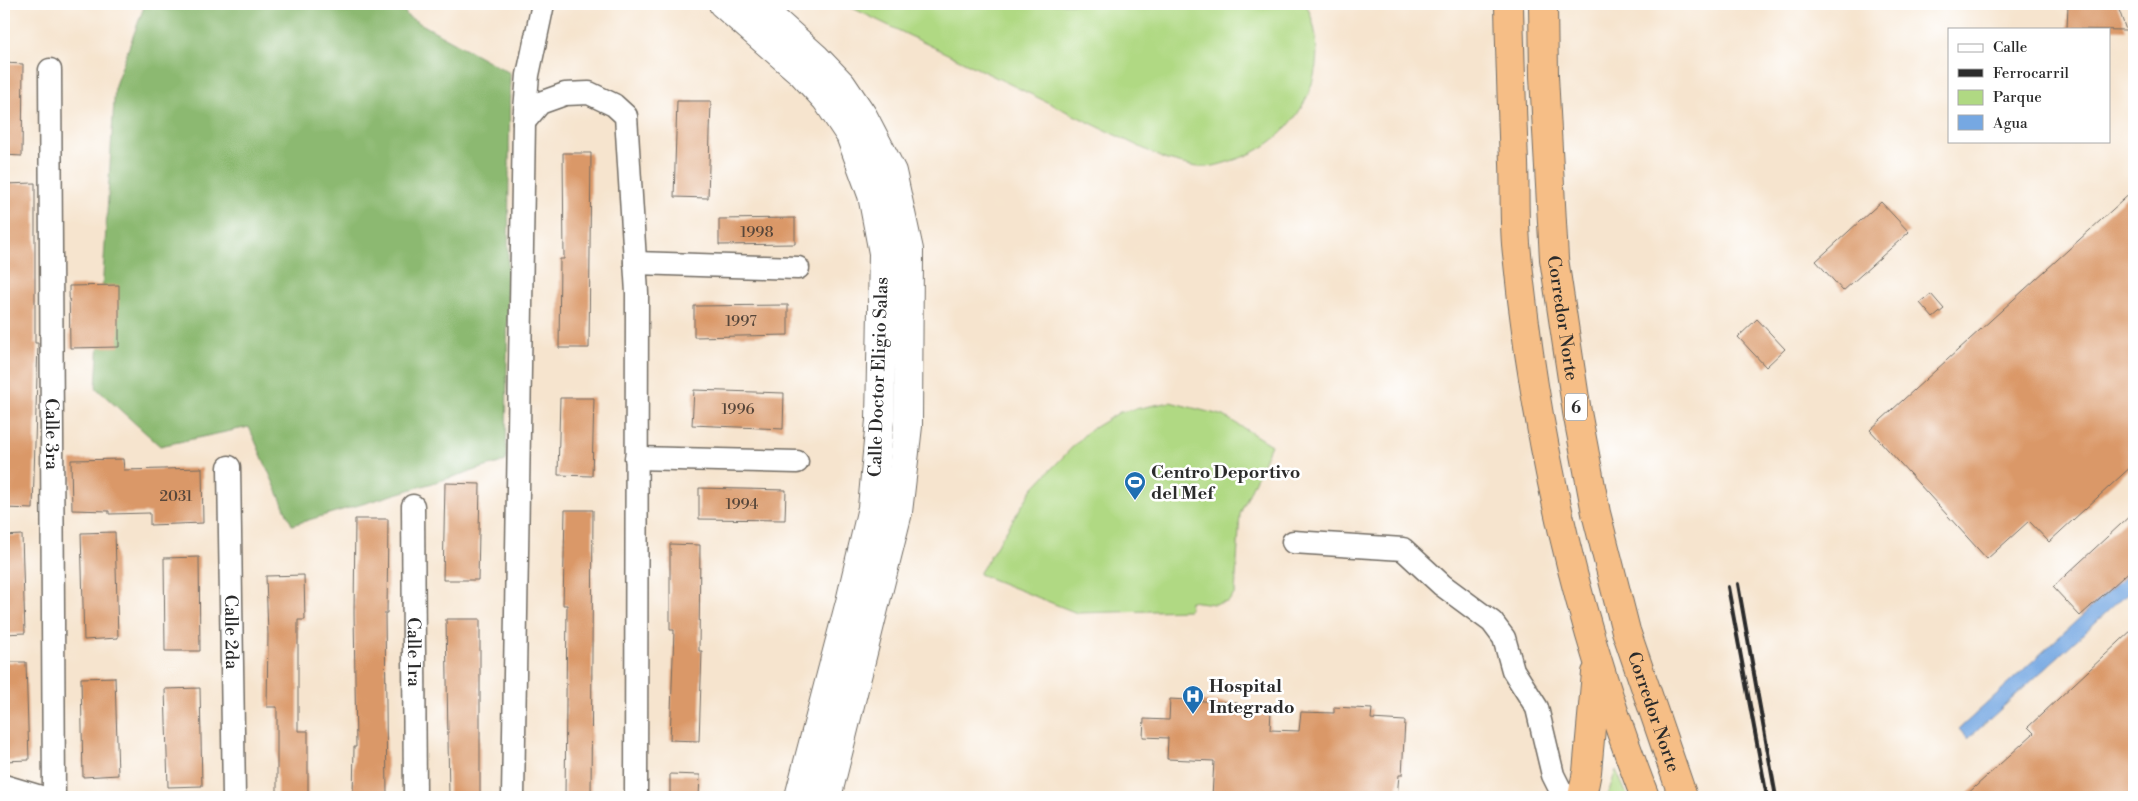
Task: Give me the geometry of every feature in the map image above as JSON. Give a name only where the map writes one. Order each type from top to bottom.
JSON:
[{"type":"highway","name":"Corredor Norte","points":[[1509,4],[1516,243],[1537,411],[1561,529],[1597,662],[1645,797]]},
{"type":"highway","name":"Corredor Norte","points":[[1543,4],[1544,76],[1554,259],[1576,412],[1596,513],[1626,631],[1683,797]]},
{"type":"highway","points":[[1582,797],[1587,772],[1597,662]]},
{"type":"street","points":[[513,797],[524,122],[528,75],[543,4]]},
{"type":"street","name":"Calle Doctor Eligio Salas","points":[[723,4],[802,73],[826,98],[850,135],[872,195],[883,253],[880,420],[872,508],[850,602],[799,797]]},
{"type":"street","name":"Calle Doctor Eligio Salas","points":[[756,4],[816,58],[842,85],[863,116],[892,172],[909,250],[908,426],[898,512],[827,797]]},
{"type":"street","name":"Calle 3ra","points":[[50,70],[54,797]]},
{"type":"street","points":[[524,122],[540,103],[565,94],[589,93],[614,105],[626,116],[637,293],[636,797]]},
{"type":"street","points":[[635,263],[798,268]]},
{"type":"street","points":[[636,458],[797,462]]},
{"type":"street","name":"Calle 2da","points":[[229,467],[234,797]]},
{"type":"street","name":"Calle 1ra","points":[[412,506],[415,797]]},
{"type":"street","points":[[1293,542],[1404,549],[1442,585],[1492,622],[1504,638],[1513,670],[1537,708],[1553,775],[1564,797]]},
{"type":"street","points":[[4,786],[41,797]]},
{"type":"green space","points":[[145,4],[401,4],[407,16],[510,73],[506,461],[292,525],[249,427],[160,446],[96,388],[115,85]]},
{"type":"green space","points":[[844,4],[1306,4],[1314,28],[1317,52],[1314,76],[1306,98],[1294,118],[1278,136],[1258,150],[1234,160],[1209,167],[1192,166],[1167,160]]},
{"type":"green space","name":"Centro Deportivo del Mef","points":[[1170,402],[1224,416],[1271,445],[1240,514],[1235,593],[1228,602],[1214,604],[1190,601],[1189,610],[1077,613],[979,574],[1033,488],[1087,432],[1120,412]]},
{"type":"green space","points":[[1616,770],[1628,797],[1607,797]]},
{"type":"water","points":[[2134,568],[2134,587],[1968,739],[1959,729]]},
{"type":"building","points":[[2068,4],[2117,4],[2126,30],[2110,30],[2110,28],[2067,28]]},
{"type":"building","points":[[4,63],[23,64],[22,156],[4,155]]},
{"type":"building","points":[[677,101],[711,101],[708,198],[674,197]]},
{"type":"building","points":[[563,153],[591,153],[589,348],[559,348],[560,259],[564,259]]},
{"type":"building","points":[[35,183],[35,343],[38,343],[33,509],[4,508],[4,184]]},
{"type":"building","points":[[2134,190],[2134,464],[2049,542],[2029,521],[1987,559],[1870,430]]},
{"type":"building","points":[[1881,202],[1909,232],[1843,291],[1816,261]]},
{"type":"building","points":[[795,218],[795,244],[719,245],[719,219]]},
{"type":"building","points":[[119,285],[119,347],[70,348],[69,286]]},
{"type":"building","points":[[1931,294],[1944,309],[1933,318],[1920,303]]},
{"type":"building","points":[[788,305],[788,335],[694,337],[694,306]]},
{"type":"building","points":[[1757,319],[1785,349],[1766,367],[1738,337]]},
{"type":"building","points":[[694,390],[784,393],[783,429],[692,425]]},
{"type":"building","points":[[560,398],[594,398],[592,476],[558,475]]},
{"type":"building","points":[[123,459],[124,470],[202,468],[203,523],[150,525],[150,513],[109,514],[109,511],[72,510],[71,460]]},
{"type":"building","points":[[445,483],[480,484],[478,580],[443,580]]},
{"type":"building","points":[[699,488],[786,490],[785,520],[699,519]]},
{"type":"building","points":[[565,510],[593,510],[591,797],[565,797],[567,605],[563,605]]},
{"type":"building","points":[[2134,512],[2134,567],[2080,616],[2053,587]]},
{"type":"building","points":[[355,519],[388,519],[387,613],[385,613],[387,797],[353,797],[354,747],[356,747]]},
{"type":"building","points":[[115,532],[118,638],[84,640],[81,533]]},
{"type":"building","points":[[22,535],[25,633],[4,634],[4,536]]},
{"type":"building","points":[[670,544],[700,545],[699,651],[702,651],[699,741],[670,740],[674,630],[670,630]]},
{"type":"building","points":[[199,557],[200,651],[165,651],[164,558]]},
{"type":"building","points":[[304,575],[305,620],[298,620],[298,731],[308,731],[308,797],[277,797],[277,707],[267,707],[268,635],[266,576]]},
{"type":"building","points":[[446,619],[480,619],[480,797],[449,797]]},
{"type":"building","points":[[2134,628],[2134,797],[1964,797],[2034,733],[2028,727]]},
{"type":"building","points":[[4,662],[26,662],[29,760],[4,761]]},
{"type":"building","points":[[115,677],[118,775],[83,777],[81,678]]},
{"type":"building","points":[[200,688],[202,786],[168,787],[165,689]]},
{"type":"building","points":[[1170,699],[1238,703],[1238,709],[1271,710],[1270,730],[1299,731],[1301,712],[1334,713],[1334,707],[1372,709],[1371,719],[1405,721],[1402,775],[1399,775],[1397,797],[1212,797],[1214,761],[1167,759],[1168,738],[1143,737],[1144,719],[1169,720]]},
{"type":"building","points":[[670,774],[700,775],[699,797],[670,797]]},
{"type":"railway","points":[[1738,584],[1776,797]]},
{"type":"railway","points":[[1728,587],[1767,797]]},
{"type":"place","name":"Centro Deportivo del Mef","points":[[1135,501]]},
{"type":"place","name":"Hospital Integrado","points":[[1193,715]]}]
